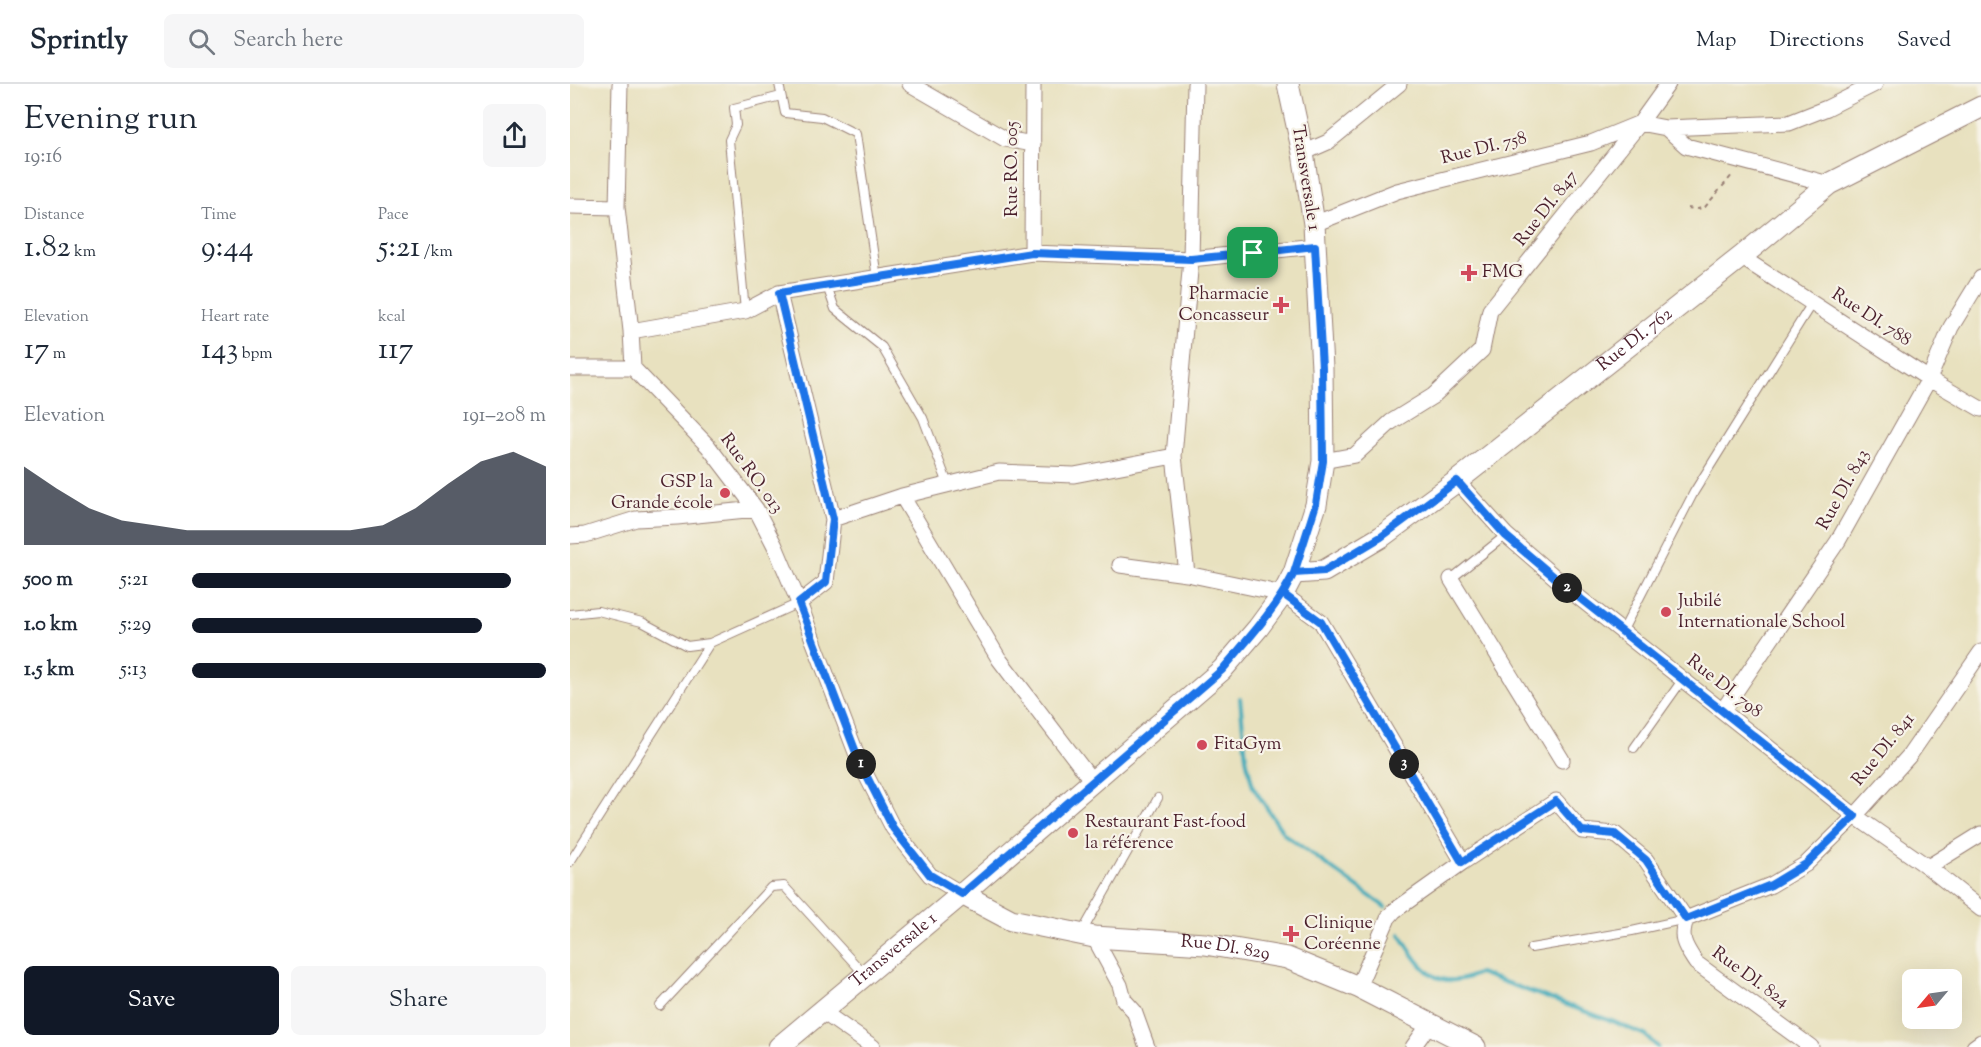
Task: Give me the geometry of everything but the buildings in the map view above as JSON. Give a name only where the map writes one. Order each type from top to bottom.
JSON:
[{"type":"street","points":[[570,368],[633,368],[617,207],[620,84]]},
{"type":"street","points":[[910,84],[1005,140],[1033,144]]},
{"type":"street","name":"Rue RO. 005","points":[[1032,253],[1033,84]]},
{"type":"street","points":[[1187,574],[1174,456],[1191,259],[1195,84]]},
{"type":"street","name":"Transversale 1","points":[[779,1047],[866,976],[1222,670],[1283,594],[1294,573],[1316,504],[1323,461],[1322,368],[1314,224],[1303,153],[1288,84]]},
{"type":"street","points":[[1303,153],[1328,142],[1399,84]]},
{"type":"street","name":"Rue DI. 847","points":[[1323,461],[1354,455],[1391,422],[1433,396],[1482,350],[1490,310],[1640,123],[1668,84]]},
{"type":"street","points":[[1640,123],[1666,128],[1789,123],[1827,108],[1875,84]]},
{"type":"street","name":"Rue DI. 762","points":[[1294,573],[1324,571],[1381,537],[1457,481],[1741,257],[1829,184],[1981,107]]},
{"type":"street","name":"Rue DI. 758","points":[[1314,224],[1397,191],[1591,143],[1640,123]]},
{"type":"street","points":[[1666,128],[1686,146],[1829,184]]},
{"type":"street","points":[[570,206],[617,207]]},
{"type":"street","points":[[631,331],[745,311],[779,293],[1032,253],[1191,259],[1315,246]]},
{"type":"street","name":"Rue DI. 788","points":[[1741,257],[1929,379],[1981,409]]},
{"type":"street","name":"Rue DI. 843","points":[[1723,710],[1838,542],[1929,379],[1951,327],[1981,278]]},
{"type":"street","points":[[779,293],[833,519],[826,582],[799,603]]},
{"type":"street","name":"Rue RO. 013","points":[[633,368],[708,446],[756,509],[775,546],[799,603],[860,763],[893,828],[930,875],[962,894]]},
{"type":"street","points":[[833,519],[903,496],[999,472],[1074,475],[1174,456]]},
{"type":"street","name":"Rue DI. 798","points":[[1457,481],[1506,536],[1572,592],[1855,816],[1928,867],[1981,909]]},
{"type":"street","points":[[903,496],[999,659],[1092,781]]},
{"type":"street","points":[[570,536],[585,535],[636,519],[756,509]]},
{"type":"street","points":[[1120,565],[1187,574],[1283,594],[1321,622],[1462,862],[1394,911],[1388,918],[1358,987]]},
{"type":"street","points":[[1451,579],[1563,760]]},
{"type":"street","name":"Rue DI. 841","points":[[1684,924],[1771,885],[1806,864],[1855,816],[1909,756],[1981,652]]},
{"type":"street","name":"Rue DI. 824","points":[[1462,862],[1556,801],[1582,831],[1615,834],[1646,860],[1684,924],[1683,944],[1696,963],[1811,1047]]},
{"type":"street","points":[[1928,867],[1981,834]]},
{"type":"street","name":"Rue DI. 829","points":[[962,894],[1011,920],[1087,936],[1205,944],[1287,958],[1358,987],[1475,1047]]},
{"type":"street","points":[[1087,936],[1120,985],[1124,1000],[1134,1011],[1147,1047]]},
{"type":"street","points":[[823,1012],[873,1047]]},
{"type":"street","points":[[1413,1047],[1430,1023]]},
{"type":"street","points":[[1974,1047],[1981,1042]]},
{"type":"lane","points":[[779,84],[784,113],[822,117],[856,134],[877,278]]},
{"type":"lane","points":[[745,311],[729,140],[736,125],[734,108],[781,96]]},
{"type":"lane","points":[[827,286],[835,309],[882,347],[923,418],[948,484]]},
{"type":"lane","points":[[1622,632],[1694,492],[1812,303]]},
{"type":"lane","points":[[1451,579],[1506,536]]},
{"type":"lane","points":[[570,614],[598,611],[642,622],[687,646],[710,644],[799,603]]},
{"type":"lane","points":[[570,862],[710,644]]},
{"type":"lane","points":[[1634,748],[1683,679]]},
{"type":"lane","points":[[1087,936],[1158,798]]},
{"type":"lane","points":[[660,1006],[771,887],[784,886],[866,976]]},
{"type":"lane","points":[[1531,948],[1684,924]]},
{"type":"path","points":[[1687,208],[1705,207],[1743,161]]},
{"type":"waterway","points":[[1240,698],[1246,758],[1253,787],[1284,834],[1385,907]]},
{"type":"waterway","points":[[1400,934],[1423,967],[1441,979],[1451,981],[1464,979],[1479,973],[1614,1022],[1645,1035],[1658,1047]]},
{"type":"place","name":"FMG","points":[[1469,273]]},
{"type":"place","name":"Pharmacie Concasseur","points":[[1281,305]]},
{"type":"place","name":"GSP la Grande école","points":[[725,493]]},
{"type":"place","name":"Jubilé Internationale School","points":[[1666,612]]},
{"type":"place","name":"FitaGym","points":[[1202,745]]},
{"type":"place","name":"Restaurant Fast-food la référence","points":[[1073,833]]},
{"type":"place","name":"Clinique Coréenne","points":[[1291,934]]},
{"type":"route","points":[[1253,253],[1191,259],[1032,253],[779,293],[833,519],[826,582],[799,603],[860,763],[893,828],[930,875],[962,894],[1222,670],[1258,628],[1283,594],[1294,573],[1324,571],[1381,537],[1457,481],[1506,536],[1572,592],[1855,816],[1806,864],[1771,885],[1686,919],[1646,860],[1615,834],[1582,831],[1556,801],[1462,862],[1321,622],[1283,594],[1294,573],[1316,504],[1323,461],[1322,368],[1315,246],[1253,253]]}]
